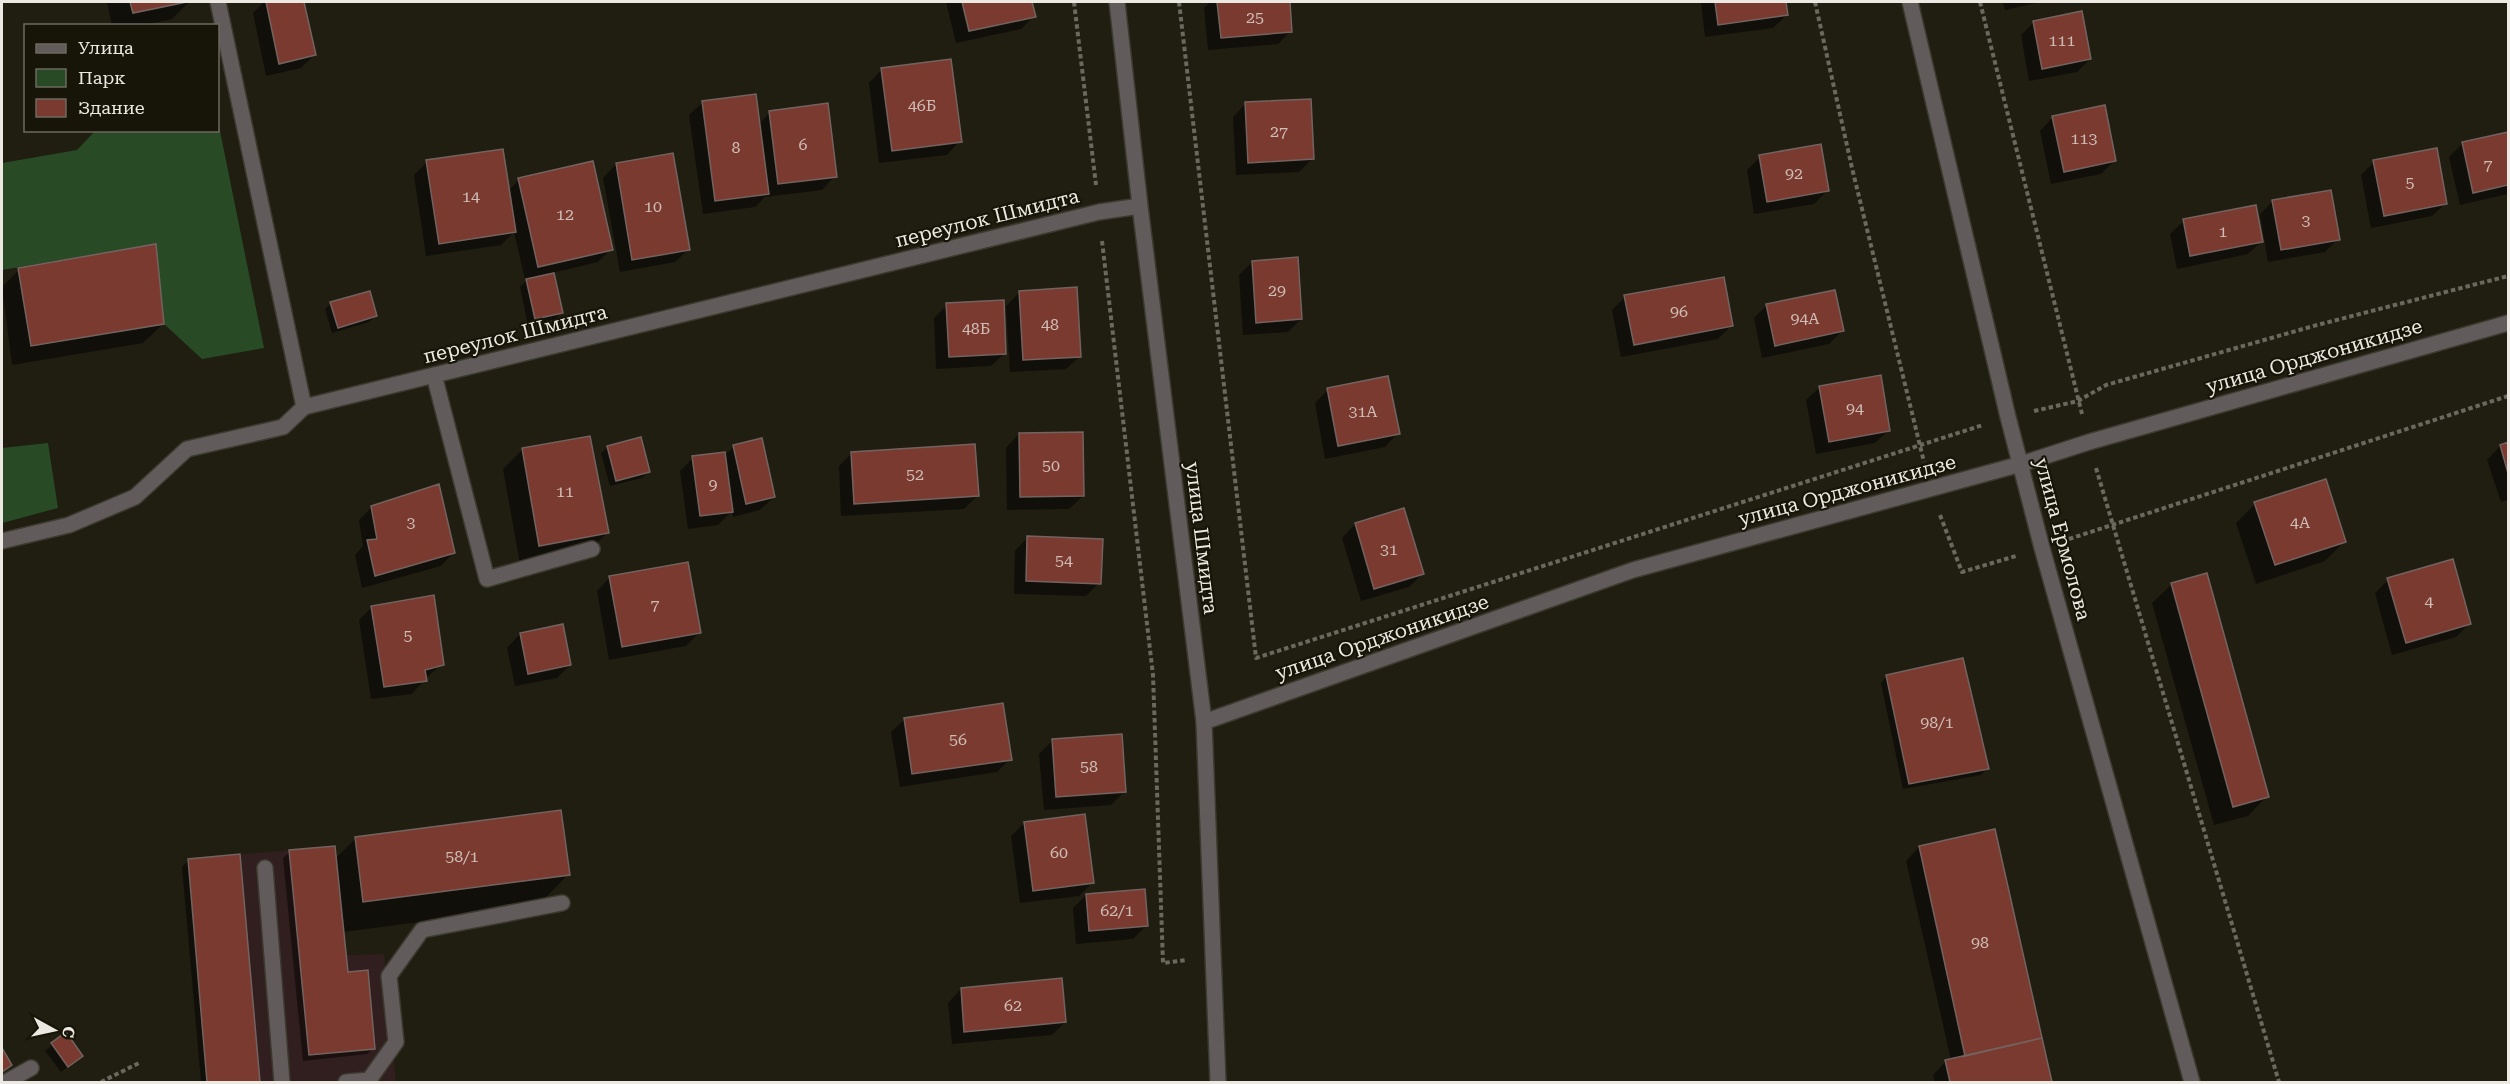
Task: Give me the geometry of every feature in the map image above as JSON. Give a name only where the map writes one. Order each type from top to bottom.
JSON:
[{"type":"street","points":[[2,541],[69,525],[135,497],[187,449],[283,427],[304,407],[219,2]]},
{"type":"street","name":"улица Шмидта","points":[[1118,2],[1140,206],[1204,722],[1218,1083]]},
{"type":"street","name":"улица Ермолова","points":[[1910,2],[2008,417],[2042,548],[2192,1083]]},
{"type":"street","name":"переулок Шмидта","points":[[304,407],[1099,212],[1140,206]]},
{"type":"street","name":"улица Орджоникидзе","points":[[1204,722],[1633,570],[2021,464],[2089,442],[2508,323]]},
{"type":"street","points":[[434,375],[487,579],[592,549]]},
{"type":"street","points":[[265,868],[282,1083]]},
{"type":"street","points":[[346,1083],[370,1081],[396,1042],[389,976],[422,930],[562,903]]},
{"type":"street","points":[[6,1083],[31,1068]]},
{"type":"path","points":[[1074,2],[1153,675],[1163,963],[1213,955]]},
{"type":"path","points":[[1179,2],[1256,658],[1921,444],[1852,168],[1815,2]]},
{"type":"path","points":[[1980,2],[2089,442],[2280,1083]]},
{"type":"path","points":[[2078,401],[2106,385],[2317,325],[2508,276]]},
{"type":"path","points":[[1962,573],[2508,396]]},
{"type":"path","points":[[100,1083],[141,1062]]},
{"type":"shaded area","points":[[335,846],[346,955],[384,954],[396,1082],[207,1082],[188,859]]},
{"type":"green space","points":[[219,126],[264,348],[202,359],[164,324],[155,244],[2,270],[2,163],[77,150],[94,132],[219,132]]},
{"type":"green space","points":[[48,443],[58,508],[2,523],[2,448]]},
{"type":"building","points":[[130,2],[187,2],[133,13]]},
{"type":"building","points":[[266,2],[304,2],[316,55],[279,64]]},
{"type":"building","points":[[962,2],[1032,2],[1036,17],[969,31]]},
{"type":"building","points":[[1217,2],[1290,2],[1292,32],[1221,38]]},
{"type":"building","points":[[1715,2],[1786,2],[1788,15],[1718,25]]},
{"type":"building","points":[[2082,11],[2091,59],[2042,69],[2033,21]]},
{"type":"building","points":[[951,59],[962,142],[892,151],[881,68]]},
{"type":"building","points":[[756,94],[769,194],[715,201],[702,101]]},
{"type":"building","points":[[1311,99],[1314,159],[1248,163],[1245,102]]},
{"type":"building","points":[[828,103],[837,177],[778,184],[769,111]]},
{"type":"building","points":[[2105,105],[2116,161],[2064,172],[2052,116]]},
{"type":"building","points":[[2508,132],[2508,185],[2473,193],[2462,142]]},
{"type":"building","points":[[1821,144],[1829,191],[1767,202],[1759,155]]},
{"type":"building","points":[[2437,148],[2447,204],[2384,216],[2373,160]]},
{"type":"building","points":[[503,149],[516,232],[439,244],[426,160]]},
{"type":"building","points":[[673,153],[690,250],[632,260],[616,163]]},
{"type":"building","points":[[593,161],[613,250],[538,267],[518,178]]},
{"type":"building","points":[[2331,190],[2340,240],[2281,250],[2272,200]]},
{"type":"building","points":[[2256,205],[2263,242],[2190,256],[2183,219]]},
{"type":"building","points":[[156,244],[164,324],[31,346],[18,268]]},
{"type":"building","points":[[1298,257],[1302,319],[1256,323],[1252,261]]},
{"type":"building","points":[[554,273],[563,313],[535,319],[526,279]]},
{"type":"building","points":[[1724,277],[1733,326],[1634,345],[1624,295]]},
{"type":"building","points":[[1077,287],[1081,357],[1023,360],[1019,291]]},
{"type":"building","points":[[1835,290],[1844,331],[1775,346],[1766,304]]},
{"type":"building","points":[[370,291],[377,316],[338,328],[330,302]]},
{"type":"building","points":[[1004,300],[1006,354],[949,357],[946,303]]},
{"type":"building","points":[[1881,375],[1890,431],[1829,442],[1819,386]]},
{"type":"building","points":[[1388,376],[1400,434],[1338,446],[1327,388]]},
{"type":"building","points":[[1083,432],[1084,496],[1020,497],[1019,433]]},
{"type":"building","points":[[590,436],[609,533],[539,546],[522,448]]},
{"type":"building","points":[[641,437],[650,472],[616,481],[607,446]]},
{"type":"building","points":[[762,438],[775,497],[746,504],[733,445]]},
{"type":"building","points":[[2508,442],[2508,473],[2500,445]]},
{"type":"building","points":[[975,444],[979,496],[854,504],[851,452]]},
{"type":"building","points":[[725,452],[733,512],[700,516],[692,456]]},
{"type":"building","points":[[2326,479],[2346,542],[2275,565],[2254,502]]},
{"type":"building","points":[[439,484],[455,553],[375,576],[367,540],[377,539],[371,506]]},
{"type":"building","points":[[1404,508],[1424,574],[1374,589],[1355,523]]},
{"type":"building","points":[[1027,536],[1103,539],[1101,584],[1026,581]]},
{"type":"building","points":[[2453,559],[2471,624],[2406,643],[2387,578]]},
{"type":"building","points":[[688,562],[701,633],[622,647],[609,576]]},
{"type":"building","points":[[2207,573],[2269,797],[2233,807],[2171,583]]},
{"type":"building","points":[[434,595],[444,665],[425,670],[427,681],[384,687],[371,606]]},
{"type":"building","points":[[563,624],[571,665],[528,674],[520,633]]},
{"type":"building","points":[[1963,658],[1989,769],[1909,784],[1886,675]]},
{"type":"building","points":[[1003,703],[1012,760],[912,774],[904,718]]},
{"type":"building","points":[[1122,734],[1126,792],[1056,797],[1052,739]]},
{"type":"building","points":[[561,810],[570,875],[363,902],[355,837]]},
{"type":"building","points":[[1085,814],[1094,883],[1033,891],[1024,822]]},
{"type":"building","points":[[1995,829],[2042,1038],[1965,1056],[1919,846]]},
{"type":"building","points":[[335,846],[348,972],[368,970],[375,1049],[309,1055],[289,850]]},
{"type":"building","points":[[240,854],[260,1082],[207,1082],[188,859]]},
{"type":"building","points":[[1145,889],[1148,926],[1089,931],[1086,894]]},
{"type":"building","points":[[1062,978],[1066,1022],[964,1032],[961,988]]},
{"type":"building","points":[[66,1032],[83,1056],[68,1067],[51,1043]]},
{"type":"building","points":[[2042,1038],[2052,1082],[1950,1082],[1945,1060]]},
{"type":"building","points":[[2,1048],[12,1065],[2,1072]]}]
